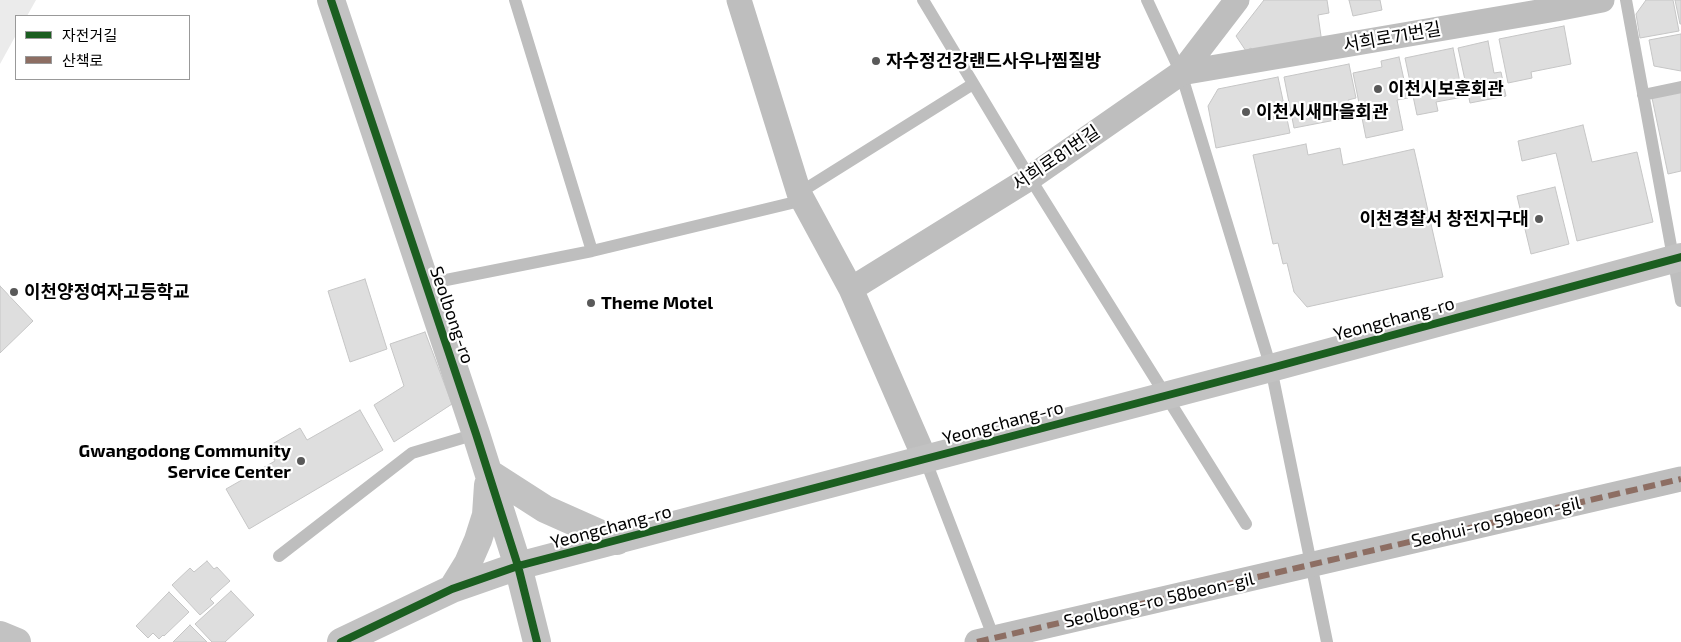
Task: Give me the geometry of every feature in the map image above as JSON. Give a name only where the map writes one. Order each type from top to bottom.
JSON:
[{"type":"street","name":"Seolbong-ro","points":[[331,0],[489,473],[518,566],[536,642]]},
{"type":"street","points":[[740,0],[802,196],[852,289],[925,459]]},
{"type":"street","name":"서희로81번길","points":[[852,289],[1030,178],[1182,73],[1237,0]]},
{"type":"street","name":"서희로71번길","points":[[1182,73],[1552,5],[1602,0]]},
{"type":"street","name":"Yeongchang-ro","points":[[341,642],[452,589],[518,566],[1271,368],[1677,258]]},
{"type":"street","points":[[452,589],[468,563],[478,540],[486,514],[489,473],[545,509],[617,541]]},
{"type":"street","name":"Seohui-ro 59beon-gil","points":[[1312,565],[1681,479]]},
{"type":"street","name":"Seolbong-ro 58beon-gil","points":[[989,641],[1312,565]]},
{"type":"street","points":[[0,635],[17,642]]},
{"type":"lane","points":[[515,0],[592,251]]},
{"type":"lane","points":[[923,0],[1030,178],[1246,524]]},
{"type":"lane","points":[[1147,0],[1182,73],[1271,368],[1327,642]]},
{"type":"lane","points":[[1626,0],[1643,95],[1677,258],[1681,301]]},
{"type":"lane","points":[[426,284],[592,251],[802,196],[973,84]]},
{"type":"lane","points":[[1643,95],[1681,87]]},
{"type":"lane","points":[[279,556],[412,453],[476,434]]},
{"type":"lane","points":[[925,459],[989,641]]},
{"type":"shaded area","points":[[0,0],[36,0],[28,15],[15,15],[15,37],[0,64]]},
{"type":"building","points":[[1264,0],[1327,0],[1329,13],[1318,15],[1322,43],[1254,52],[1251,48],[1246,51],[1236,36]]},
{"type":"building","points":[[1349,0],[1380,0],[1382,10],[1353,16]]},
{"type":"building","points":[[1646,0],[1673,0],[1679,31],[1640,38],[1636,14]]},
{"type":"building","points":[[1675,0],[1681,0],[1681,24],[1680,24]]},
{"type":"building","points":[[1564,26],[1571,64],[1531,72],[1532,78],[1508,83],[1499,39]]},
{"type":"building","points":[[1681,34],[1681,71],[1654,66],[1649,40]]},
{"type":"building","points":[[1488,41],[1494,73],[1501,72],[1506,96],[1470,103],[1458,48]]},
{"type":"building","points":[[1453,48],[1463,97],[1436,102],[1438,111],[1417,115],[1405,58]]},
{"type":"building","points":[[1399,57],[1408,98],[1397,100],[1403,130],[1366,138],[1353,73],[1382,67],[1381,61]]},
{"type":"building","points":[[1349,64],[1356,98],[1348,100],[1351,117],[1294,128],[1284,77]]},
{"type":"building","points":[[1278,77],[1290,133],[1216,148],[1208,106],[1218,89]]},
{"type":"building","points":[[1681,91],[1681,171],[1668,174],[1652,98]]},
{"type":"building","points":[[1583,125],[1592,162],[1637,152],[1653,222],[1577,241],[1556,153],[1522,161],[1518,141]]},
{"type":"building","points":[[1306,144],[1308,155],[1340,148],[1343,165],[1414,149],[1443,277],[1307,307],[1294,292],[1287,263],[1283,264],[1278,243],[1273,244],[1253,155]]},
{"type":"building","points":[[1555,187],[1569,244],[1531,254],[1517,196]]},
{"type":"building","points":[[365,279],[387,349],[350,362],[328,291]]},
{"type":"building","points":[[0,286],[33,321],[0,353]]},
{"type":"building","points":[[425,332],[452,404],[394,442],[374,405],[404,386],[390,344]]},
{"type":"building","points":[[360,410],[383,450],[249,529],[226,489],[275,461],[267,447],[300,428],[307,440]]},
{"type":"building","points":[[207,561],[214,569],[217,567],[230,581],[210,599],[214,603],[200,615],[172,585],[190,568],[194,572]]},
{"type":"building","points":[[231,591],[254,615],[225,642],[212,642],[195,624]]},
{"type":"building","points":[[169,592],[189,612],[164,636],[159,639],[153,633],[148,638],[136,626]]},
{"type":"building","points":[[190,625],[207,642],[173,642]]},
{"type":"marked path","points":[[977,642],[1681,479]]},
{"type":"cycle path","points":[[331,0],[476,434],[518,566],[537,642]]},
{"type":"cycle path","points":[[341,642],[452,589],[518,566],[1271,368],[1681,257]]},
{"type":"place","name":"자수정건강랜드사우나찜질방","points":[[876,61]]},
{"type":"place","name":"이천시보훈회관","points":[[1378,89]]},
{"type":"place","name":"이천시새마을회관","points":[[1246,112]]},
{"type":"place","name":"이천경찰서 창전지구대","points":[[1539,219]]},
{"type":"place","name":"이천양정여자고등학교","points":[[14,292]]},
{"type":"place","name":"Theme Motel","points":[[591,303]]},
{"type":"place","name":"Gwangodong Community Service Center","points":[[301,461]]}]
